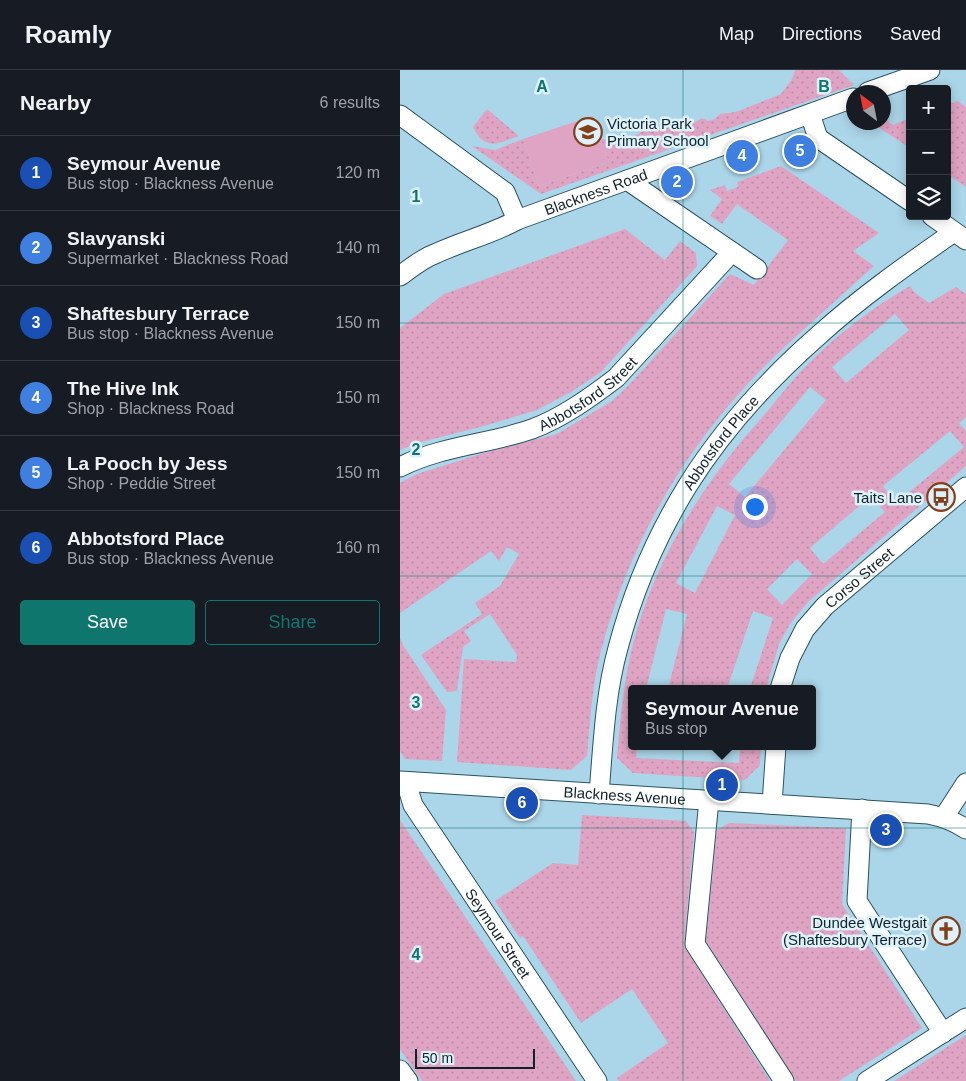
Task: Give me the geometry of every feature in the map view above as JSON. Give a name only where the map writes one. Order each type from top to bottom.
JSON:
[{"type":"street","points":[[886,85],[922,71]]},
{"type":"street","name":"Blackness Road","points":[[400,276],[414,265],[436,253],[505,227],[517,220],[846,101]]},
{"type":"street","points":[[810,114],[818,138],[906,198]]},
{"type":"street","points":[[403,122],[505,192],[517,220]]},
{"type":"street","points":[[627,180],[757,270]]},
{"type":"street","points":[[938,220],[960,236]]},
{"type":"street","name":"Abbotsford Place","points":[[599,794],[608,698],[618,649],[635,594],[656,545],[688,485],[728,430],[770,383],[819,335],[882,283],[960,236]]},
{"type":"street","name":"Abbotsford Street","points":[[400,467],[435,453],[531,429],[552,420],[595,394],[616,378],[732,252]]},
{"type":"street","name":"Corso Street","points":[[781,685],[790,658],[805,629],[825,606],[966,487]]},
{"type":"street","points":[[772,804],[776,750]]},
{"type":"street","name":"Blackness Avenue","points":[[403,782],[928,814],[944,817],[966,829]]},
{"type":"street","name":"Seymour Street","points":[[403,782],[414,805],[597,1081]]},
{"type":"street","points":[[944,817],[966,783]]},
{"type":"street","points":[[708,800],[695,944],[784,1081]]},
{"type":"street","points":[[862,809],[857,901],[943,1033]]},
{"type":"street","points":[[867,1081],[966,1018]]},
{"type":"street","points":[[400,1070],[408,1081]]},
{"type":"shaded area","points":[[795,70],[839,70],[854,85],[846,85],[846,88],[541,194],[472,146],[495,150],[523,139],[539,186],[609,162],[601,140],[617,142],[639,134],[644,128],[657,125],[682,130],[702,118],[708,121],[715,119],[720,114],[736,112],[781,94],[792,79]]},
{"type":"shaded area","points":[[958,101],[966,107],[966,187],[951,177],[951,104]]},
{"type":"shaded area","points":[[487,109],[519,136],[493,144],[482,140],[473,127]]},
{"type":"shaded area","points":[[593,116],[609,162],[539,186],[523,139]]},
{"type":"shaded area","points":[[906,120],[906,145],[883,130],[891,130],[891,123],[893,125]]},
{"type":"shaded area","points":[[781,166],[879,233],[853,251],[874,266],[776,355],[745,387],[691,454],[668,491],[647,528],[629,568],[601,651],[595,677],[587,756],[571,770],[457,762],[464,659],[516,662],[517,655],[490,614],[464,631],[471,641],[463,647],[457,691],[447,692],[421,655],[482,614],[475,603],[500,586],[519,554],[507,547],[499,561],[491,551],[400,613],[400,483],[417,474],[484,453],[557,434],[612,401],[629,385],[730,274],[754,285],[788,240],[737,204],[722,224],[710,216],[722,199],[710,190],[725,185],[727,191],[738,187],[737,182]]},
{"type":"shaded area","points":[[625,229],[665,260],[680,241],[696,253],[697,266],[601,372],[571,392],[537,410],[417,443],[400,450],[400,328],[444,294]]},
{"type":"shaded area","points":[[910,286],[914,292],[929,303],[956,287],[966,294],[966,417],[959,423],[966,431],[966,466],[808,602],[790,624],[779,644],[767,685],[751,685],[773,618],[753,611],[728,685],[669,685],[687,614],[666,609],[647,685],[628,685],[628,750],[637,750],[636,758],[739,763],[740,750],[761,750],[760,765],[745,780],[633,773],[617,758],[627,672],[639,623],[660,568],[673,542],[704,491],[721,468],[795,378],[819,353],[869,312]],"holes":[[[895,314],[909,330],[846,383],[832,367]],[[810,387],[826,400],[745,497],[729,484]],[[950,431],[964,447],[896,503],[883,486]],[[871,496],[885,512],[823,564],[810,548]],[[717,506],[735,515],[695,593],[676,583]],[[797,559],[812,574],[782,605],[767,589]]]},
{"type":"shaded area","points":[[400,638],[446,710],[442,761],[405,759],[400,751]]},
{"type":"shaded area","points":[[582,815],[686,821],[694,832],[684,946],[770,1081],[619,1081],[617,1078],[668,1043],[632,989],[581,1023],[523,936],[520,938],[495,901],[553,863],[578,865]]},
{"type":"shaded area","points":[[400,820],[576,1081],[422,1081],[400,1049]]},
{"type":"shaded area","points":[[729,823],[846,828],[842,904],[922,1028],[839,1081],[796,1081],[706,941],[717,830]]},
{"type":"shaded area","points":[[966,1035],[966,1081],[894,1081],[899,1078]]},
{"type":"place","name":"Victoria Park Primary School","points":[[588,132]]},
{"type":"place","name":"La Pooch by Jess","points":[[800,151]]},
{"type":"place","name":"The Hive Ink","points":[[742,156]]},
{"type":"place","name":"Slavyanski","points":[[677,182]]},
{"type":"place","name":"Taits Lane","points":[[941,497]]},
{"type":"place","name":"Seymour Avenue","points":[[722,785]]},
{"type":"place","name":"Abbotsford Place","points":[[522,803]]},
{"type":"place","name":"Shaftesbury Terrace","points":[[886,830]]},
{"type":"place","name":"Dundee Westgait (Shaftesbury Terrace)","points":[[946,931]]}]
